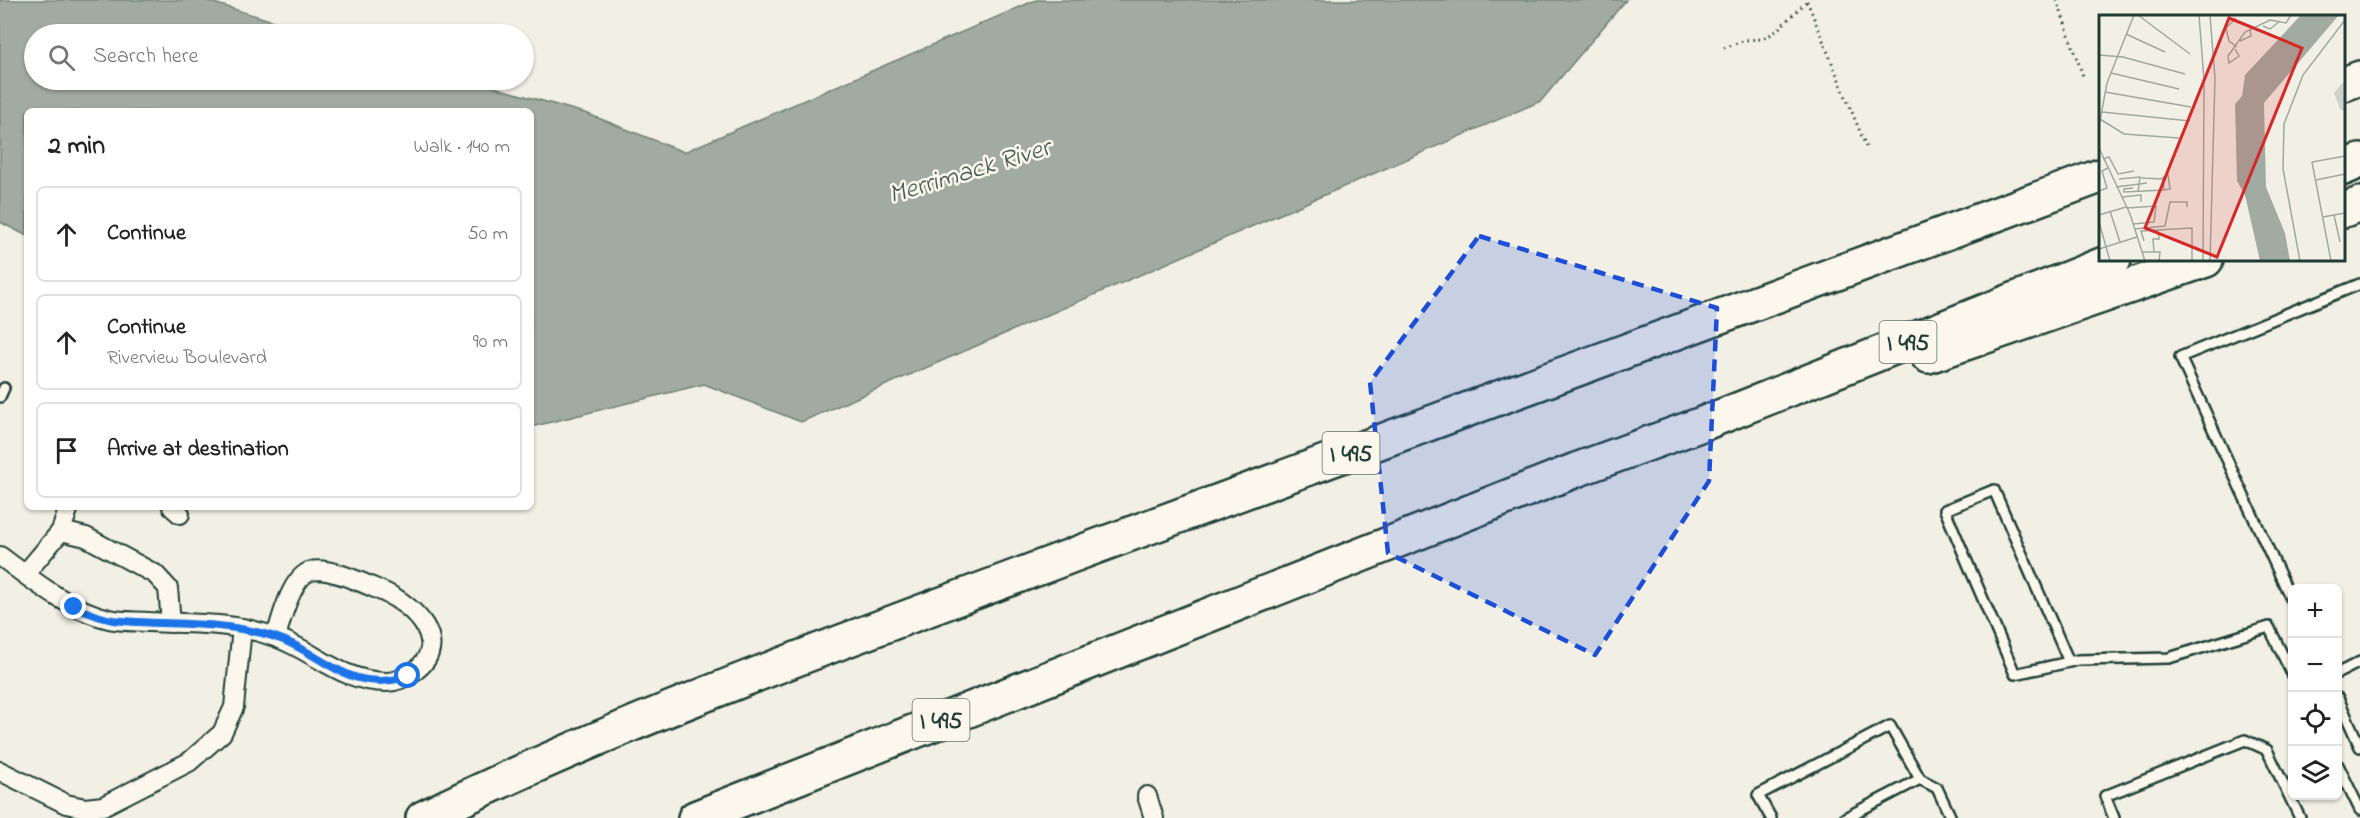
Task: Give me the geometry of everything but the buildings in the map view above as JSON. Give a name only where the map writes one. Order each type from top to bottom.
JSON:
[{"type":"highway","points":[[2345,83],[2360,78]]},
{"type":"highway","points":[[2345,167],[2360,161]]},
{"type":"highway","name":"I 495","points":[[423,818],[635,721],[1203,506],[2099,176]]},
{"type":"highway","points":[[2345,209],[2360,204]]},
{"type":"highway","name":"I 495","points":[[695,818],[1576,470],[1702,424],[2111,261]]},
{"type":"highway","points":[[1702,424],[1916,360],[2203,261]]},
{"type":"street","points":[[25,574],[61,531],[68,510]]},
{"type":"street","points":[[61,531],[86,537],[155,574],[168,588],[171,623]]},
{"type":"street","points":[[0,556],[74,607],[111,620],[242,628],[276,637],[348,675],[370,681],[390,682],[408,676],[424,663],[432,645],[428,629],[414,613],[392,596],[355,580],[324,571],[310,571],[298,581],[285,607],[276,637]]},
{"type":"street","points":[[0,771],[66,804],[86,808],[103,806],[189,762],[222,734],[234,707],[242,628]]},
{"type":"street","points":[[1147,796],[1154,818]]},
{"type":"lane","points":[[2288,592],[2180,357],[2360,284]]},
{"type":"lane","points":[[2068,662],[1994,490],[1945,510],[2015,674],[2078,660],[2169,658],[2269,627],[2288,666]]},
{"type":"lane","points":[[2342,671],[2360,662]]},
{"type":"lane","points":[[2342,709],[2360,747]]},
{"type":"lane","points":[[1771,818],[1758,795],[1890,726],[1920,779],[1937,788],[1951,818]]},
{"type":"lane","points":[[2114,818],[2105,796],[2246,740],[2267,750],[2300,818]]},
{"type":"lane","points":[[2342,775],[2360,810]]},
{"type":"lane","points":[[1845,818],[1920,779]]},
{"type":"path","points":[[2057,0],[2083,76]]},
{"type":"path","points":[[1724,48],[1745,40],[1761,39],[1774,33],[1808,1],[1867,149]]},
{"type":"highlighted area","points":[[1479,236],[1717,308],[1709,481],[1595,655],[1388,553],[1370,382]]},
{"type":"water","name":"Merrimack River","points":[[0,0],[204,0],[283,24],[24,24],[24,90],[504,90],[588,114],[684,152],[1036,0],[1626,0],[1541,101],[801,422],[704,384],[534,426],[534,108],[24,108],[24,234],[0,222]]},
{"type":"route","points":[[74,607],[111,620],[242,628],[276,637],[348,675],[370,681],[390,682],[408,676]]}]
